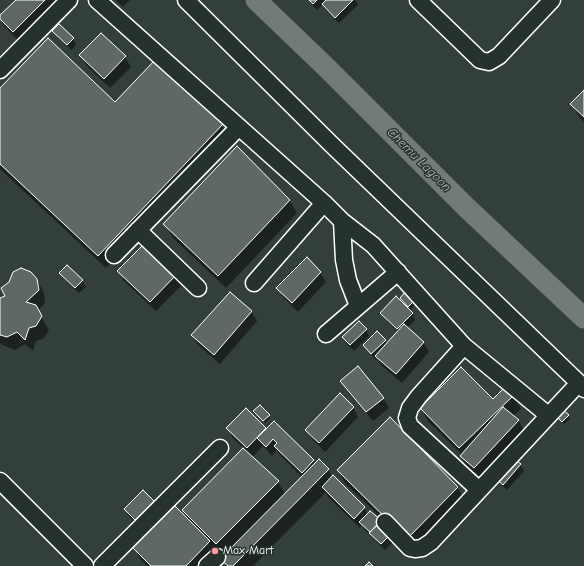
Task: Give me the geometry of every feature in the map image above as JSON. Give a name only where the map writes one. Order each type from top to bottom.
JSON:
[{"type":"street","points":[[2,64],[69,0]]},
{"type":"street","points":[[98,0],[342,220],[373,245],[464,346],[548,415]]},
{"type":"street","points":[[186,0],[331,144],[581,386],[548,415],[431,542],[422,548],[410,548],[385,522]]},
{"type":"street","points":[[418,0],[480,60],[488,62],[498,56],[552,0]]},
{"type":"street","points":[[114,255],[239,127]]},
{"type":"street","points":[[254,282],[324,203]]},
{"type":"street","points":[[342,220],[344,260],[348,280],[358,306]]},
{"type":"street","points":[[138,230],[198,288]]},
{"type":"street","points":[[326,334],[398,272]]},
{"type":"street","points":[[464,346],[419,396],[410,408],[407,418],[410,426],[478,490]]},
{"type":"street","points":[[102,566],[220,448]]},
{"type":"street","points":[[0,481],[85,566]]},
{"type":"building","points":[[16,0],[45,0],[13,32],[0,19],[0,15]]},
{"type":"building","points":[[309,0],[317,0],[313,4]]},
{"type":"building","points":[[326,0],[353,0],[335,18],[322,4]]},
{"type":"building","points":[[59,24],[74,38],[67,45],[52,31]]},
{"type":"building","points":[[101,33],[126,56],[104,79],[79,55]]},
{"type":"building","points":[[48,38],[115,102],[155,60],[223,124],[98,256],[0,164],[0,88]]},
{"type":"building","points":[[584,90],[584,117],[570,104]]},
{"type":"building","points":[[237,146],[290,200],[218,276],[163,224]]},
{"type":"building","points":[[145,243],[177,274],[150,302],[117,271]]},
{"type":"building","points":[[307,257],[321,272],[292,303],[276,288]]},
{"type":"building","points":[[67,265],[83,280],[75,288],[59,273]]},
{"type":"building","points":[[21,268],[31,272],[37,279],[39,290],[26,302],[36,305],[42,316],[36,326],[29,328],[25,340],[17,332],[7,337],[0,335],[0,298],[5,296],[1,288],[9,282],[13,272]]},
{"type":"building","points":[[406,291],[415,300],[408,307],[400,298]]},
{"type":"building","points":[[230,292],[252,311],[214,355],[191,335]]},
{"type":"building","points":[[396,296],[413,313],[397,329],[380,313]]},
{"type":"building","points":[[359,321],[367,329],[350,345],[342,337]]},
{"type":"building","points":[[404,324],[424,342],[396,374],[375,356]]},
{"type":"building","points":[[377,331],[386,340],[371,354],[363,345]]},
{"type":"building","points":[[358,366],[384,398],[366,412],[340,381]]},
{"type":"building","points":[[461,367],[493,399],[506,386],[514,395],[459,448],[420,408]]},
{"type":"building","points":[[340,393],[354,407],[319,443],[305,430]]},
{"type":"building","points":[[260,405],[270,415],[263,421],[253,411]]},
{"type":"building","points":[[503,407],[519,420],[474,468],[460,456]]},
{"type":"building","points":[[560,407],[569,415],[562,422],[554,414]]},
{"type":"building","points":[[246,408],[266,428],[247,448],[226,428]]},
{"type":"building","points":[[390,417],[458,487],[407,539],[337,470]]},
{"type":"building","points":[[274,421],[314,460],[302,473],[274,446],[277,443],[273,439],[266,447],[257,438]]},
{"type":"building","points":[[243,448],[279,481],[216,544],[182,510]]},
{"type":"building","points":[[513,457],[521,464],[503,485],[494,477]]},
{"type":"building","points":[[319,459],[329,469],[233,566],[228,566],[220,559]]},
{"type":"building","points":[[333,475],[365,507],[354,519],[322,487]]},
{"type":"building","points":[[143,490],[154,501],[135,520],[124,509]]},
{"type":"building","points":[[175,506],[210,541],[186,566],[151,566],[132,547]]},
{"type":"building","points":[[370,511],[381,520],[370,532],[359,522]]},
{"type":"building","points":[[380,523],[391,534],[381,544],[369,533]]},
{"type":"building","points":[[369,562],[373,566],[365,566]]},
{"type":"waterway","name":"Chemu Lagoon","points":[[256,0],[328,69],[467,208],[584,318]]},
{"type":"place","name":"Max Mart","points":[[215,551]]}]
